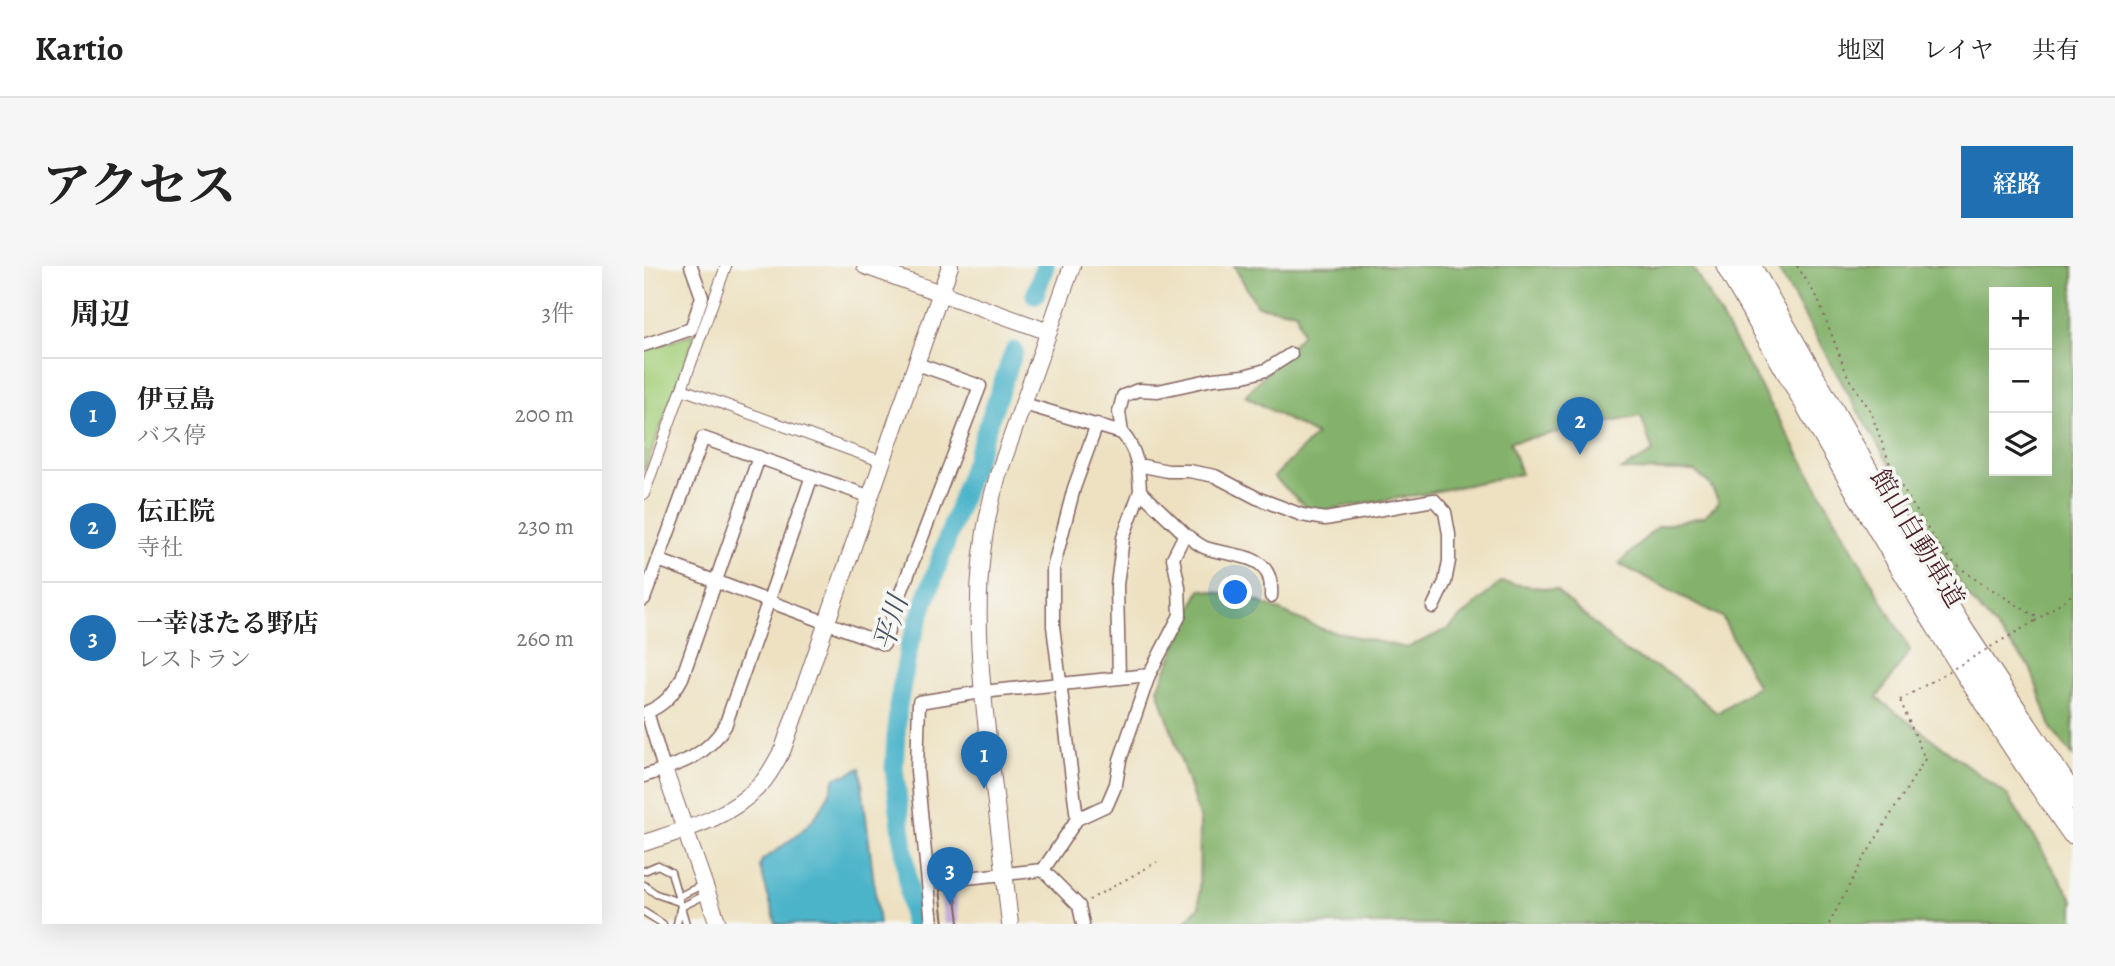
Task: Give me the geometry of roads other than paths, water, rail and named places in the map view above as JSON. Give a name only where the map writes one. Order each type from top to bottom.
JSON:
[{"type":"highway","name":"館山自動車道","points":[[1728,266],[1884,538],[2000,724],[2073,832]]},
{"type":"highway","name":"館山自動車道","points":[[1749,266],[1899,528],[1961,629],[2073,798]]},
{"type":"street","points":[[644,345],[691,329],[702,297],[691,266]]},
{"type":"street","points":[[644,494],[726,266]]},
{"type":"street","points":[[865,266],[1041,329]]},
{"type":"street","points":[[644,843],[714,820],[734,808],[761,785],[783,749],[950,266]]},
{"type":"street","points":[[1010,924],[982,692],[977,608],[980,559],[993,491],[1024,404],[1041,329],[1072,266]]},
{"type":"street","points":[[1122,433],[1119,412],[1123,396],[1138,390],[1158,391],[1213,379],[1244,376],[1266,370],[1292,354]]},
{"type":"street","points":[[659,560],[884,644],[895,608],[980,386],[917,364]]},
{"type":"street","points":[[682,389],[876,459]]},
{"type":"street","points":[[1024,404],[1122,433],[1132,444],[1139,465],[1140,491],[1123,538],[1116,585],[1119,678]]},
{"type":"street","points":[[1077,819],[1054,626],[1053,569],[1074,488],[1097,424]]},
{"type":"street","points":[[644,599],[703,438],[871,497]]},
{"type":"street","points":[[718,924],[647,712],[660,706],[675,690],[681,678],[759,457]]},
{"type":"street","points":[[1139,465],[1215,476],[1257,498],[1302,515],[1325,519],[1434,500],[1445,512],[1449,534],[1449,561],[1445,582],[1433,607]]},
{"type":"street","points":[[644,776],[690,759],[706,749],[721,732],[730,713],[812,476]]},
{"type":"street","points":[[1140,491],[1185,534],[1205,548],[1259,562],[1269,573],[1271,596]]},
{"type":"street","points":[[1043,870],[1077,819],[1107,805],[1116,784],[1120,760],[1149,675],[1180,615],[1180,587],[1173,558],[1185,534]]},
{"type":"street","points":[[932,924],[917,771],[919,702],[982,692],[1149,675]]},
{"type":"street","points":[[928,882],[1043,870]]},
{"type":"street","points":[[1043,870],[1079,906],[1083,924]]},
{"type":"lane","points":[[644,871],[658,865],[671,872],[686,924]]},
{"type":"lane","points":[[644,885],[656,894],[679,902],[706,889]]},
{"type":"lane","points":[[677,924],[679,902]]},
{"type":"lane","points":[[644,912],[663,924]]},
{"type":"water","points":[[860,768],[879,924],[776,924],[760,867],[762,860],[807,826],[824,804],[835,777]]},
{"type":"waterway","name":"平川","points":[[1035,295],[1045,266]]},
{"type":"waterway","name":"平川","points":[[913,924],[894,768],[898,706],[909,647],[1014,351]]},
{"type":"place","name":"伝正院","points":[[1580,455]]},
{"type":"place","name":"伊豆島","points":[[984,789]]},
{"type":"place","name":"一幸ほたる野店","points":[[950,905]]}]
